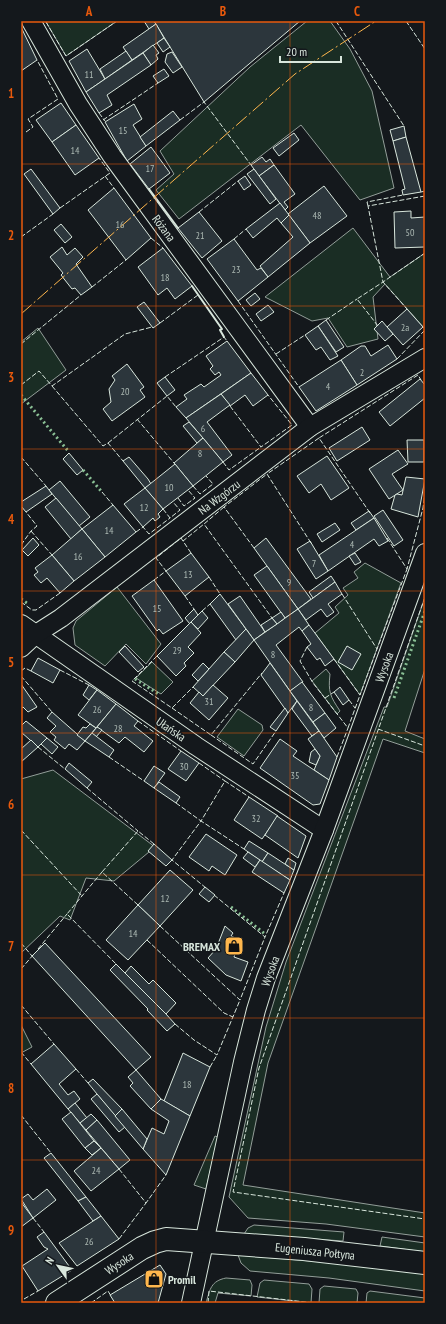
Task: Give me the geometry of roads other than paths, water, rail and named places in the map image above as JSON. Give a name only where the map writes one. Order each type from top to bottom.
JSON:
[{"type":"street","name":"Różana","points":[[31,21],[78,104],[107,149],[310,427]]},
{"type":"street","name":"Na Wzgórzu","points":[[21,648],[36,634],[61,618],[310,427],[425,358]]},
{"type":"street","name":"Wysoka","points":[[70,1300],[129,1256],[155,1242],[177,1239],[205,1242],[243,1062],[256,1010],[271,964],[324,830],[425,553]]},
{"type":"street","name":"Ułańska","points":[[21,624],[196,746],[324,830]]},
{"type":"street","name":"Eugeniusza Połtyna","points":[[205,1242],[304,1249],[425,1263]]},
{"type":"street","points":[[191,1303],[205,1242]]},
{"type":"place","name":"BREMAX","points":[[234,946]]},
{"type":"place","name":"Promil","points":[[154,1279]]}]
